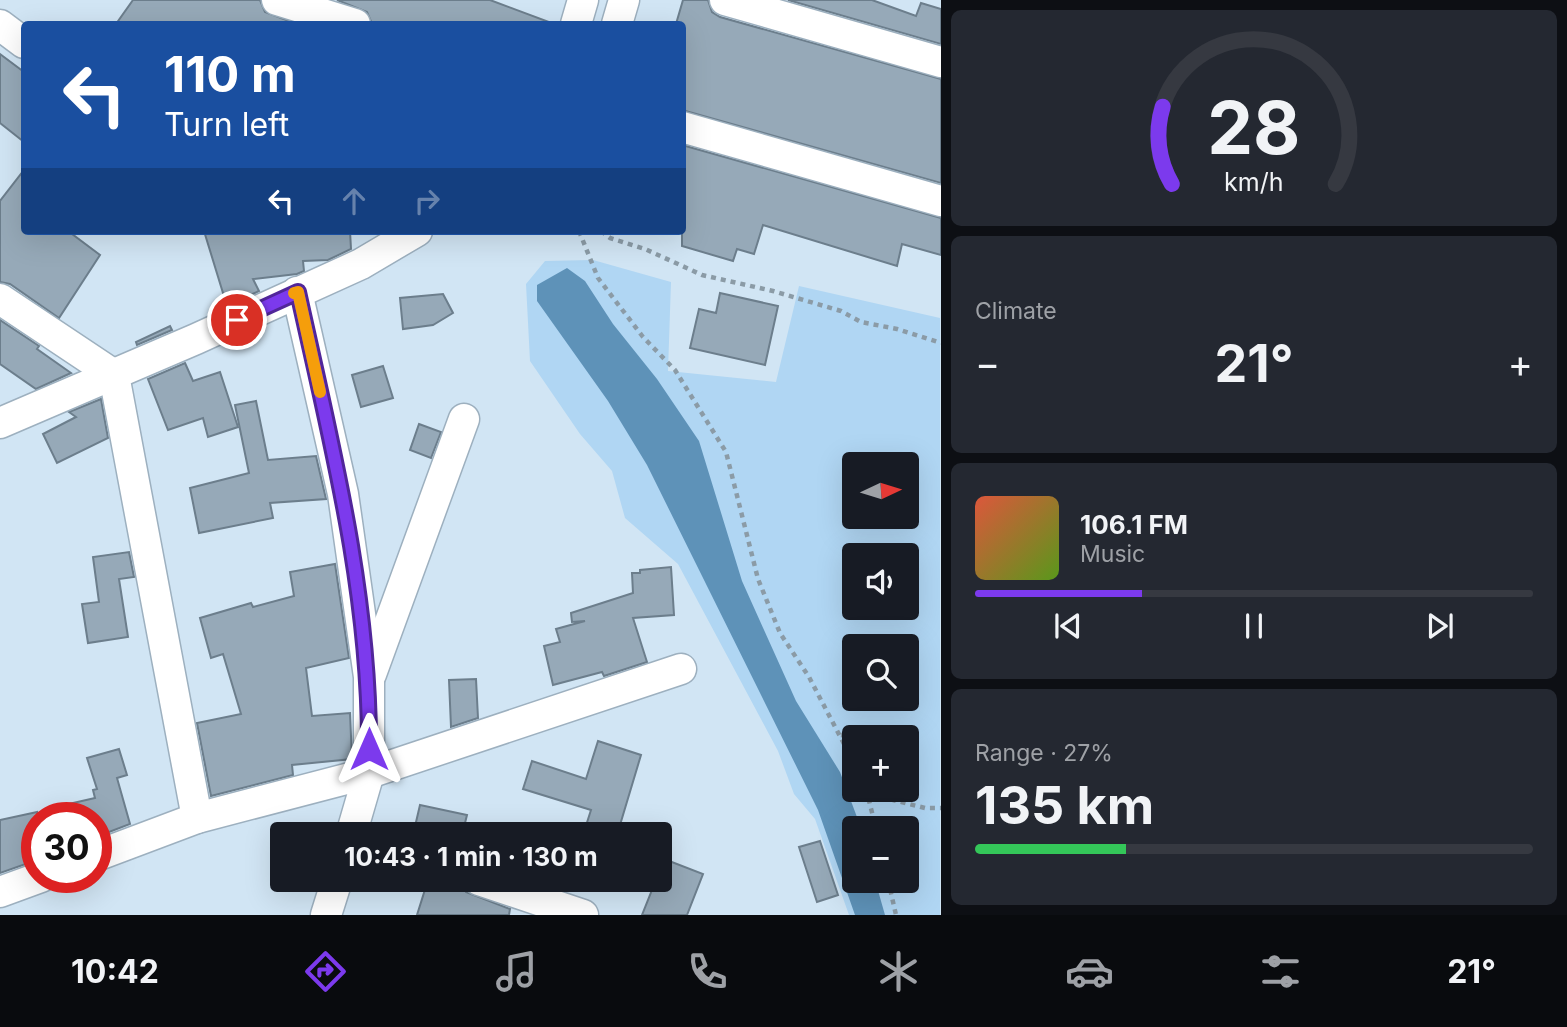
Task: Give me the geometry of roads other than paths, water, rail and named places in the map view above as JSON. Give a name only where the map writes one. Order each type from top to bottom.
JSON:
[{"type":"street","points":[[277,0],[345,21]]},
{"type":"street","points":[[577,21],[583,0]]},
{"type":"street","points":[[618,21],[624,0]]},
{"type":"street","points":[[724,0],[940,62]]},
{"type":"street","points":[[0,25],[21,41]]},
{"type":"street","points":[[686,128],[940,201]]},
{"type":"street","points":[[0,423],[361,264],[410,235]]},
{"type":"street","points":[[298,292],[344,494],[369,677],[369,773],[355,822]]},
{"type":"street","points":[[0,299],[114,375],[197,818]]},
{"type":"street","points":[[369,677],[464,419]]},
{"type":"street","points":[[112,850],[197,818],[369,773],[681,669]]},
{"type":"street","points":[[0,892],[21,884]]},
{"type":"street","points":[[326,915],[333,892]]},
{"type":"street","points":[[514,892],[583,915]]}]
